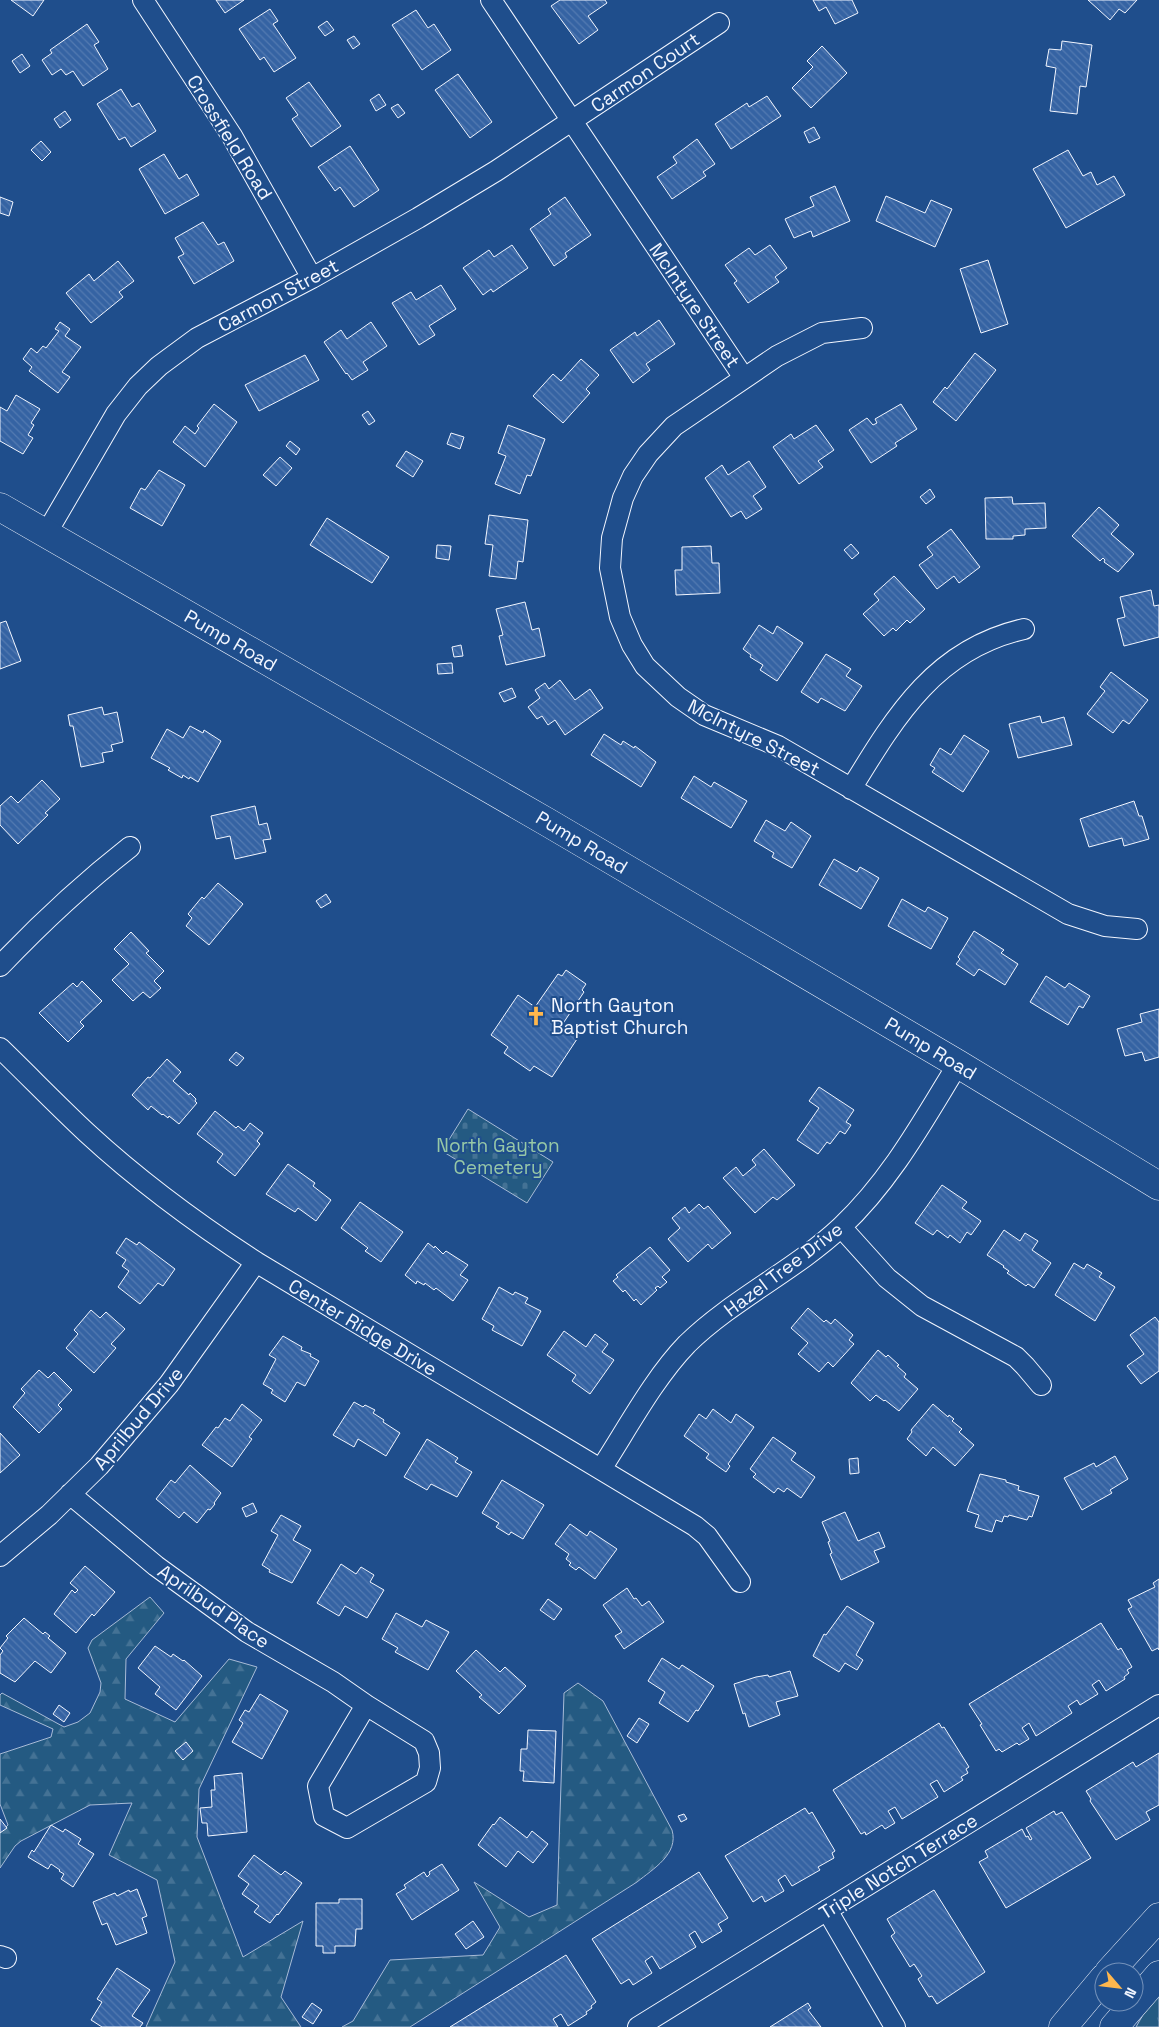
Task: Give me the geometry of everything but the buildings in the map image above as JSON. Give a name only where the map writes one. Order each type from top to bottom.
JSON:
[{"type":"main road","name":"Pump Road","points":[[0,507],[548,822],[958,1064],[1159,1186]]},
{"type":"main road","points":[[1118,1962],[1159,1917]]},
{"type":"main road","points":[[1114,2027],[1159,1975]]},
{"type":"main road","points":[[1063,2027],[1094,1990]]},
{"type":"street","name":"Crossfield Road","points":[[143,0],[232,136],[312,278]]},
{"type":"street","name":"McIntyre Street","points":[[491,0],[744,378],[674,426],[648,454],[633,476],[623,498],[612,538],[610,568],[620,617],[632,645],[645,666],[678,697],[704,715],[778,746],[1068,914],[1105,926],[1137,929]]},
{"type":"street","name":"Carmon Court","points":[[571,122],[719,23]]},
{"type":"street","name":"Carmon Street","points":[[46,534],[116,414],[138,386],[158,366],[197,338],[312,278],[496,172],[571,122]]},
{"type":"street","points":[[744,378],[777,356],[822,333],[862,328]]},
{"type":"street","points":[[851,789],[886,731],[927,681],[955,659],[980,644],[1003,634],[1024,629]]},
{"type":"street","points":[[0,966],[26,939],[104,867],[130,847]]},
{"type":"street","name":"Center Ridge Drive","points":[[0,1048],[88,1133],[129,1169],[206,1230],[695,1526],[707,1536],[740,1582]]},
{"type":"street","name":"Hazel Tree Drive","points":[[601,1469],[663,1374],[687,1345],[712,1322],[811,1251],[840,1227],[874,1193],[899,1160],[958,1064]]},
{"type":"street","points":[[840,1227],[887,1278],[922,1306],[1016,1357],[1041,1385]]},
{"type":"street","name":"Aprilbud Drive","points":[[0,1556],[48,1515],[99,1466],[169,1384],[256,1262]]},
{"type":"street","name":"Aprilbud Place","points":[[70,1494],[156,1566],[239,1626],[333,1682],[424,1742],[429,1753],[430,1768],[426,1782],[347,1828],[324,1816],[318,1786],[366,1705]]},
{"type":"street","name":"Triple Notch Terrace","points":[[638,2027],[1159,1705]]},
{"type":"street","points":[[827,1910],[895,2027]]},
{"type":"green space","name":"North Gayton Cemetery","points":[[468,1109],[553,1162],[527,1203],[442,1151]]},
{"type":"green space","points":[[150,1597],[164,1613],[126,1659],[125,1699],[175,1722],[229,1659],[257,1667],[199,1789],[197,1837],[243,1957],[303,1921],[281,1997],[301,2027],[146,2027],[175,1962],[157,1880],[109,1855],[132,1803],[90,1805],[21,1841],[15,1846],[0,1868],[0,1833],[8,1825],[0,1804],[0,1754],[51,1737],[53,1729],[0,1705],[0,1695],[2,1693],[64,1727],[78,1722],[90,1713],[100,1692],[101,1683],[88,1648],[92,1640]]},
{"type":"green space","points":[[578,1683],[603,1701],[672,1830],[672,1846],[668,1854],[657,1866],[637,1882],[410,2027],[342,2027],[353,2021],[390,1960],[483,1955],[500,1927],[474,1882],[529,1917],[557,1905],[564,1693]]},
{"type":"green space","points":[[1159,1987],[1159,2027],[1136,2027]]},
{"type":"place","name":"North Gayton Baptist Church","points":[[536,1016]]}]
